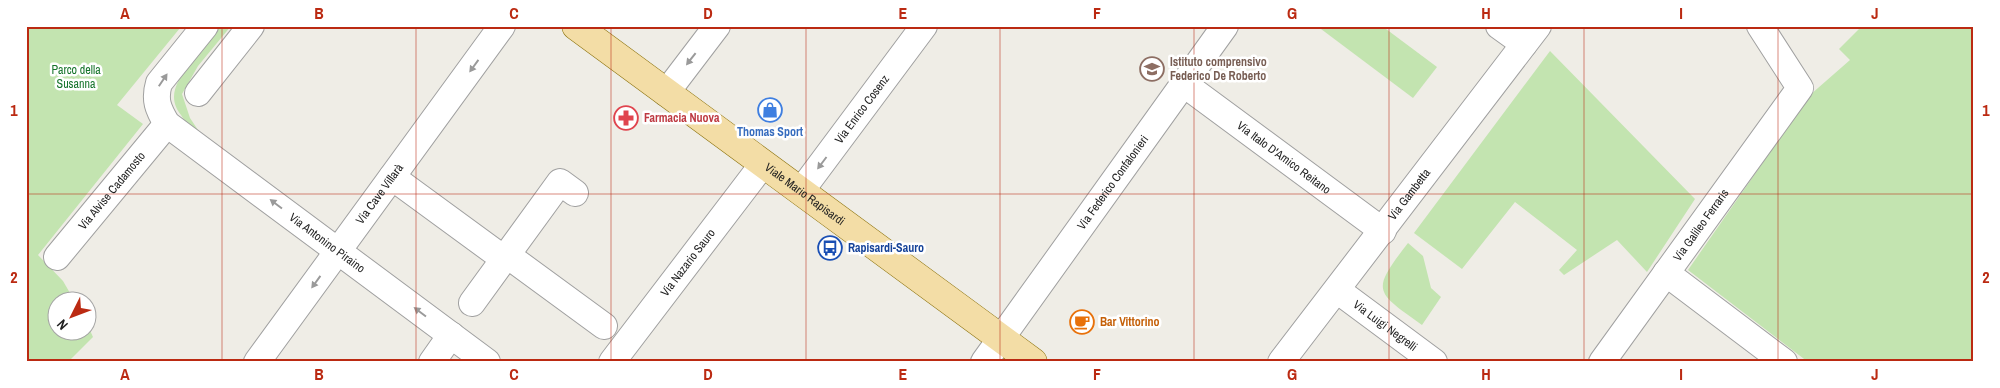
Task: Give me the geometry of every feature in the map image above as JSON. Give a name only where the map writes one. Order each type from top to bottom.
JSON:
[{"type":"main road","name":"Viale Mario Rapisardi","points":[[576,26],[1029,360]]},
{"type":"street","points":[[167,124],[157,108],[156,94],[159,83],[205,26]]},
{"type":"street","points":[[198,93],[251,26]]},
{"type":"street","name":"Via Cave Villarà","points":[[257,362],[502,26]]},
{"type":"street","points":[[666,92],[717,26]]},
{"type":"street","name":"Via Enrico Cosenz","points":[[800,191],[924,26]]},
{"type":"street","name":"Via Federico Confalonieri","points":[[984,362],[1225,26]]},
{"type":"street","points":[[1499,26],[1531,35]]},
{"type":"street","name":"Via Galileo Ferraris","points":[[1602,362],[1800,88],[1760,26]]},
{"type":"street","name":"Via Gambetta","points":[[1281,362],[1531,35]]},
{"type":"street","name":"Via Italo D'Amico Reitano","points":[[1184,84],[1383,230]]},
{"type":"street","name":"Via Antonino Piraino","points":[[167,124],[487,362]]},
{"type":"street","name":"Via Alvise Cadamosto","points":[[57,257],[167,124]]},
{"type":"street","name":"Via Nazario Sauro","points":[[612,362],[763,164]]},
{"type":"street","points":[[392,177],[604,326]]},
{"type":"street","points":[[472,303],[560,182],[575,194]]},
{"type":"street","points":[[1666,273],[1784,362]]},
{"type":"street","name":"Via Luigi Negrelli","points":[[1337,290],[1434,362]]},
{"type":"street","points":[[432,362],[451,335]]},
{"type":"green space","name":"Parco della Susanna","points":[[26,26],[180,28],[117,105],[143,124],[38,255],[63,281],[68,290],[48,290],[48,340],[90,340],[68,362],[26,362]]},
{"type":"green space","points":[[220,26],[231,26],[198,66],[182,94],[190,118],[198,130],[186,122],[177,109],[174,100],[175,89],[179,79],[192,60]]},
{"type":"green space","points":[[1317,26],[1382,26],[1437,67],[1413,98]]},
{"type":"green space","points":[[1862,26],[1974,26],[1974,362],[1808,362],[1688,270],[1810,95],[1850,60],[1839,49]]},
{"type":"green space","points":[[1550,51],[1695,199],[1647,272],[1617,240],[1564,275],[1559,270],[1577,250],[1515,202],[1462,269],[1414,233]]},
{"type":"green space","points":[[1408,243],[1423,256],[1431,288],[1441,297],[1422,325],[1394,305],[1383,289],[1388,271]]},
{"type":"place","name":"Istituto comprensivo Federico De Roberto","points":[[1152,69]]},
{"type":"place","name":"Thomas Sport","points":[[770,110]]},
{"type":"place","name":"Farmacia Nuova","points":[[626,118]]},
{"type":"place","name":"Rapisardi-Sauro","points":[[830,248]]},
{"type":"place","name":"Bar Vittorino","points":[[1082,322]]}]
